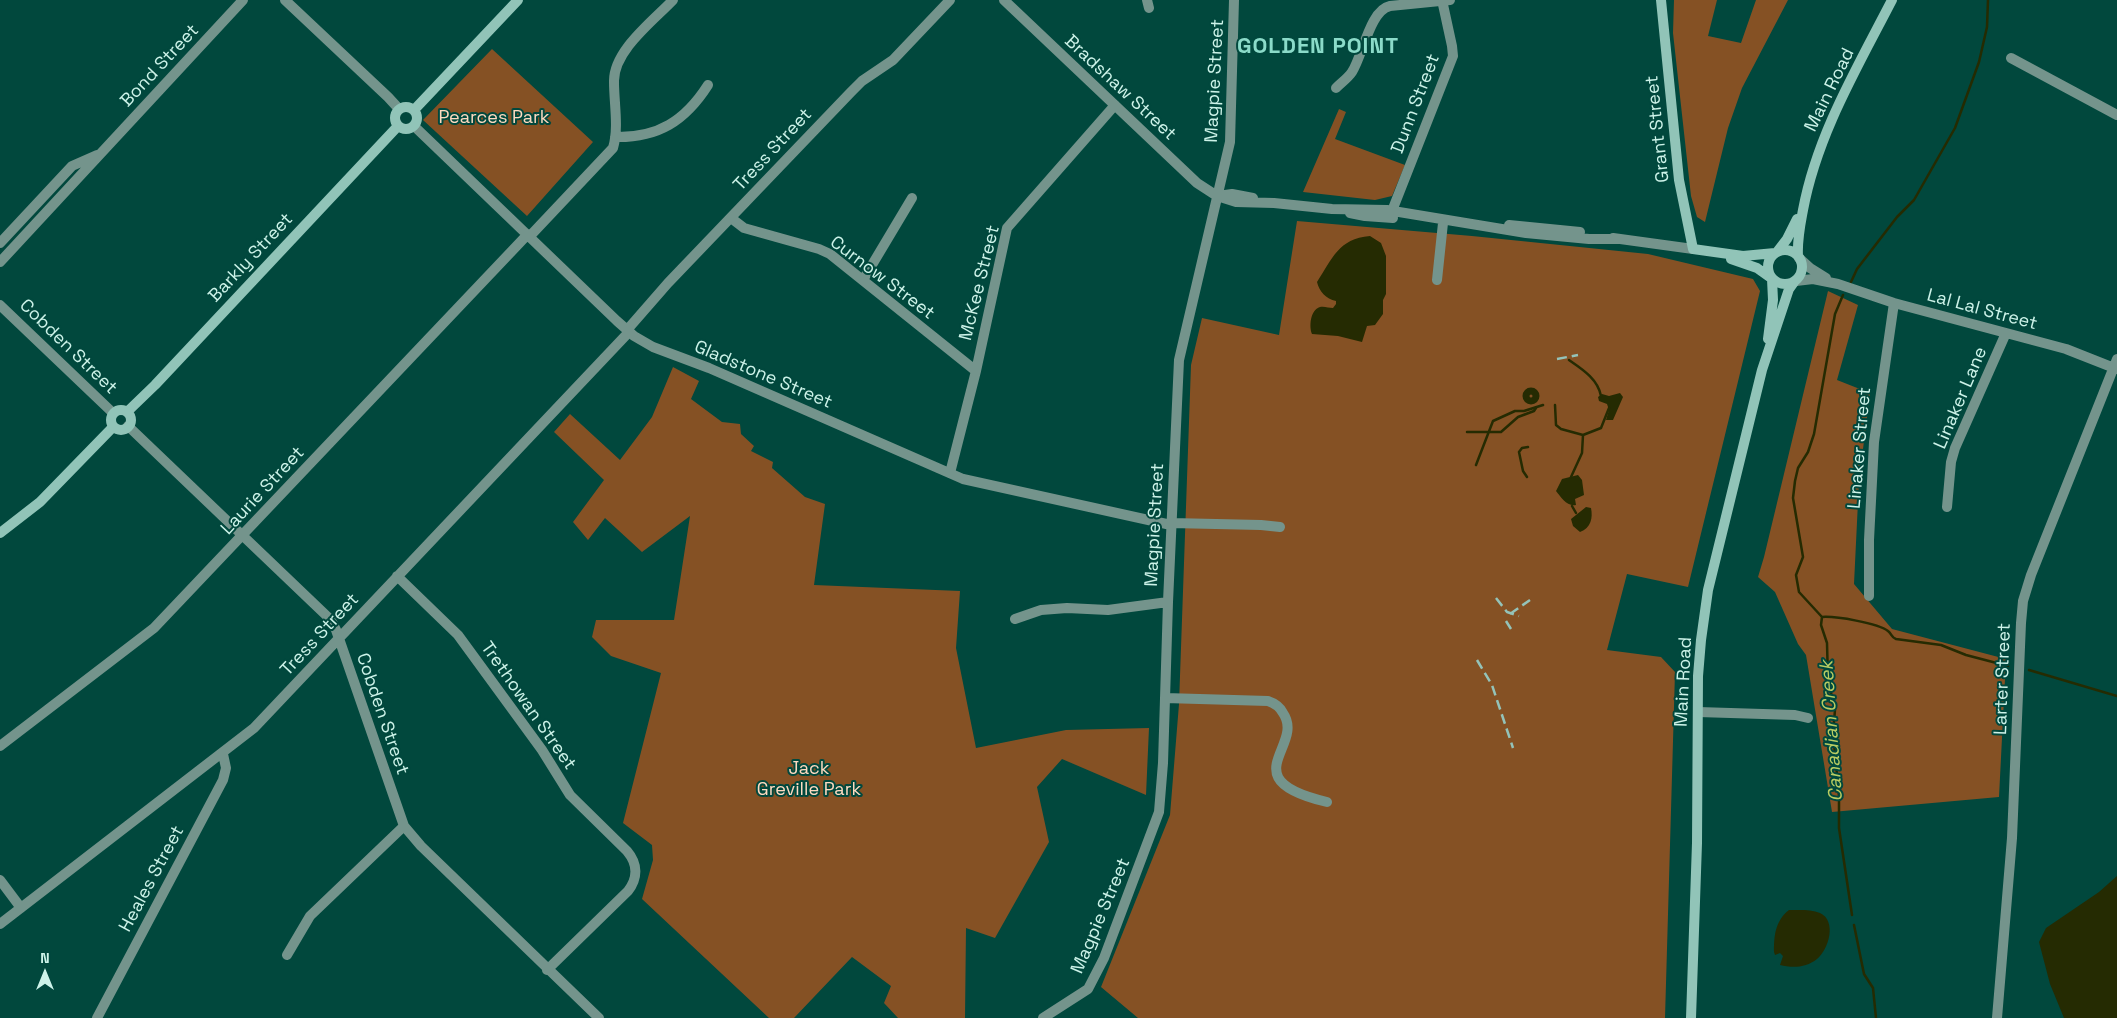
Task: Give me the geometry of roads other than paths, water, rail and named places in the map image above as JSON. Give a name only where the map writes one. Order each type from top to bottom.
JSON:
[{"type":"main road","points":[[414,110],[518,0]]},
{"type":"main road","name":"Grant Street","points":[[1661,0],[1679,180],[1696,250]]},
{"type":"main road","name":"Main Road","points":[[1776,252],[1792,229],[1805,197],[1827,129],[1892,0]]},
{"type":"main road","points":[[406,107],[414,110],[418,118],[414,126],[407,130],[398,126],[395,117],[399,109],[406,107]]},
{"type":"main road","name":"Barkly Street","points":[[127,412],[155,385],[398,126]]},
{"type":"main road","name":"Main Road","points":[[1799,257],[1798,237],[1805,197]]},
{"type":"main road","points":[[1696,250],[1743,256],[1788,250],[1799,257],[1802,270],[1794,282],[1782,284],[1754,267],[1696,250]]},
{"type":"main road","points":[[1772,278],[1768,264],[1776,252]]},
{"type":"main road","name":"Main Road","points":[[1691,1018],[1697,843],[1699,658],[1708,590],[1766,355],[1772,312],[1772,278]]},
{"type":"main road","name":"Main Road","points":[[1766,355],[1794,282]]},
{"type":"main road","points":[[121,410],[127,412],[131,420],[128,426],[121,430],[113,427],[110,420],[113,413],[121,410]]},
{"type":"main road","points":[[0,533],[40,502],[113,427]]},
{"type":"street","name":"Bond Street","points":[[0,262],[243,0]]},
{"type":"street","points":[[285,0],[399,109]]},
{"type":"street","name":"Laurie Street","points":[[0,746],[148,634],[608,154],[615,137],[614,76],[616,63],[627,48],[673,0]]},
{"type":"street","name":"Tress Street","points":[[0,924],[223,754],[254,728],[340,639],[628,331],[656,295],[851,92],[893,60],[950,0]]},
{"type":"street","name":"Bradshaw Street","points":[[1004,0],[1197,182],[1217,196]]},
{"type":"street","name":"Magpie Street","points":[[1043,1018],[1088,989],[1104,958],[1159,812],[1162,783],[1179,360],[1231,134],[1234,0]]},
{"type":"street","points":[[1336,88],[1353,71],[1376,18],[1382,9],[1390,6],[1445,0]]},
{"type":"street","name":"Dunn Street","points":[[1391,214],[1453,56],[1445,0]]},
{"type":"street","points":[[2011,58],[2117,115]]},
{"type":"street","points":[[615,137],[640,137],[660,130],[681,116],[708,85]]},
{"type":"street","name":"McKee Street","points":[[950,473],[976,371],[1007,228],[1115,105]]},
{"type":"street","name":"Gladstone Street","points":[[414,126],[628,331],[658,349],[709,368],[950,473],[981,484],[1171,524],[1280,527]]},
{"type":"street","name":"Bond Street","points":[[0,243],[72,166],[100,154]]},
{"type":"street","points":[[1217,196],[1232,194],[1274,203],[1332,209],[1365,216],[1391,214],[1483,225],[1522,225],[1548,232],[1594,233],[1619,239],[1696,250]]},
{"type":"street","points":[[863,280],[912,198]]},
{"type":"street","points":[[1391,214],[1443,223],[1461,223]]},
{"type":"street","name":"Curnow Street","points":[[731,218],[744,228],[825,252],[863,280],[976,371]]},
{"type":"street","points":[[1437,280],[1443,223]]},
{"type":"street","name":"Lal Lal Street","points":[[1799,257],[1810,268],[1838,284]]},
{"type":"street","name":"Lal Lal Street","points":[[1794,282],[1813,279],[1838,284],[1894,303],[2066,349],[2116,365]]},
{"type":"street","name":"Linaker Street","points":[[1869,596],[1869,540],[1874,442],[1894,303]]},
{"type":"street","name":"Cobden Street","points":[[0,305],[113,413]]},
{"type":"street","name":"Linaker Lane","points":[[1947,506],[1950,468],[1955,448],[2006,333]]},
{"type":"street","name":"Larter Street","points":[[1997,1018],[2012,838],[2020,669],[2020,623],[2023,601],[2116,365]]},
{"type":"street","name":"Cobden Street","points":[[128,426],[325,613],[332,622],[340,639],[404,826],[421,846],[547,970],[599,1018]]},
{"type":"street","name":"Trethowan Street","points":[[397,576],[458,635],[542,750],[570,796],[630,855],[636,865],[636,872],[631,887],[547,970]]},
{"type":"street","points":[[1015,619],[1041,610],[1067,608],[1108,610],[1168,602]]},
{"type":"street","points":[[1165,698],[1265,701],[1274,704],[1285,715],[1288,728],[1277,760],[1276,768],[1280,778],[1285,785],[1296,793],[1327,802]]},
{"type":"street","points":[[1698,712],[1795,715],[1808,718]]},
{"type":"street","name":"Heales Street","points":[[97,1018],[223,780],[226,768],[223,754]]},
{"type":"street","points":[[288,955],[310,916],[404,826]]},
{"type":"street","points":[[0,880],[21,908]]},
{"type":"waterway","name":"Canadian Creek","points":[[1851,282],[1857,269],[1897,217],[1914,200],[1955,128],[1979,62],[1987,27],[1988,0]]},
{"type":"waterway","name":"Canadian Creek","points":[[1843,295],[1835,314],[1814,434],[1808,452],[1798,468],[1793,498],[1803,557],[1796,575],[1799,592],[1822,617],[1821,625],[1827,643],[1828,680],[1835,710],[1833,733],[1839,796],[1839,828],[1852,915]]},
{"type":"waterway","points":[[1569,360],[1597,384],[1601,396]]},
{"type":"waterway","points":[[1531,393],[1534,396],[1531,399],[1528,396],[1531,393]]},
{"type":"waterway","points":[[1476,465],[1493,421],[1515,411],[1524,411],[1543,405]]},
{"type":"waterway","points":[[1555,405],[1556,425],[1561,429],[1583,435],[1582,453],[1571,477]]},
{"type":"waterway","points":[[1467,432],[1501,432],[1518,417],[1534,411],[1536,408]]},
{"type":"waterway","points":[[1583,435],[1601,428],[1609,408]]},
{"type":"waterway","points":[[1527,477],[1523,471],[1519,452],[1522,448],[1528,447]]},
{"type":"waterway","points":[[1572,506],[1576,513]]},
{"type":"waterway","points":[[1822,617],[1866,623],[1883,628],[1896,639],[1941,645],[1966,655],[2008,666]]},
{"type":"waterway","points":[[2029,670],[2117,696]]},
{"type":"waterway","name":"Canadian Creek","points":[[1854,925],[1864,974],[1873,988],[1876,1018]]},
{"type":"railway","points":[[1557,359],[1578,355]]},
{"type":"railway","points":[[1496,598],[1507,612],[1519,616]]},
{"type":"railway","points":[[1510,614],[1530,600]]},
{"type":"railway","points":[[1506,621],[1511,629]]},
{"type":"railway","points":[[1477,660],[1492,685],[1513,748]]},
{"type":"district","name":"GOLDEN POINT","points":[[1318,47]]},
{"type":"park label","name":"Pearces Park","points":[[494,118]]},
{"type":"park label","name":"Jack Greville Park","points":[[809,780]]}]
